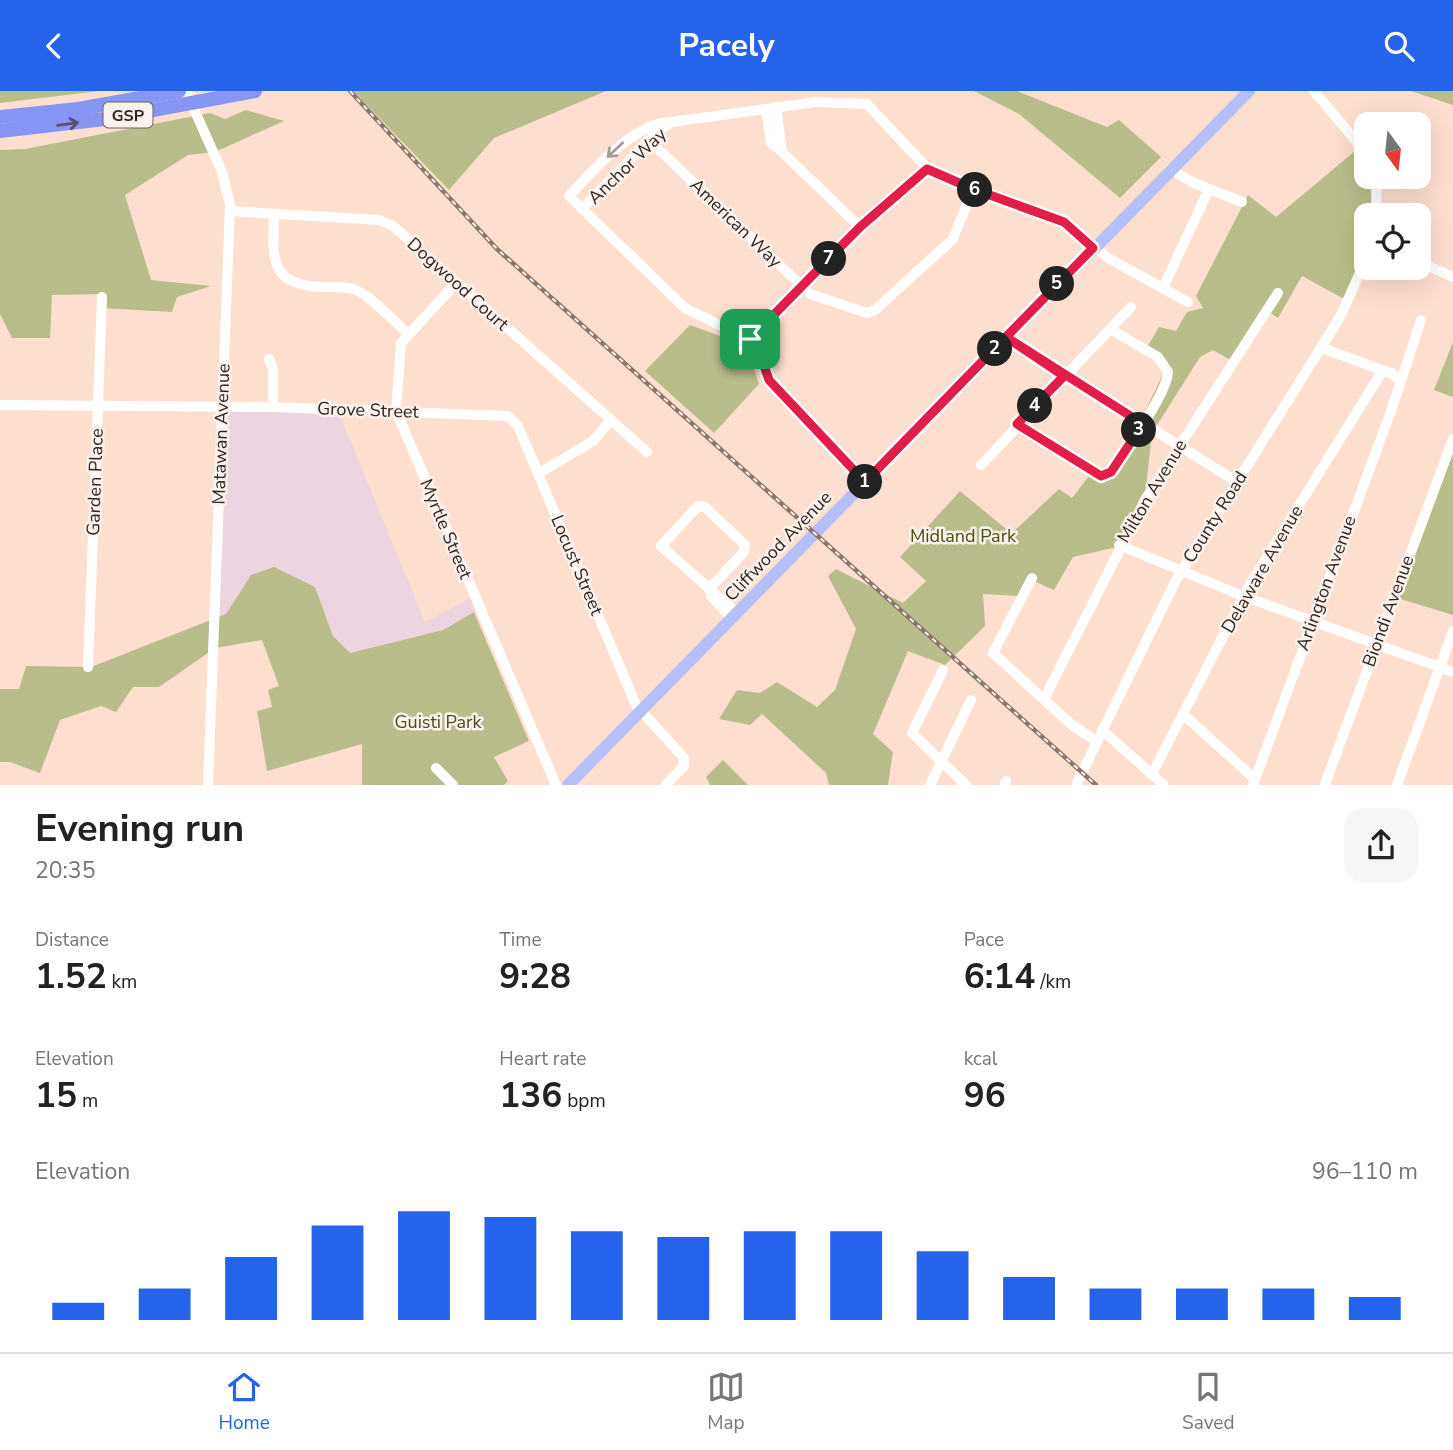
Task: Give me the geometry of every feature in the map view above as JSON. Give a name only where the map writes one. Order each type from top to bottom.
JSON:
[{"type":"highway","name":"GSP","points":[[0,117],[78,109],[179,91]]},
{"type":"highway","name":"GSP","points":[[0,131],[105,119],[255,91]]},
{"type":"main road","name":"Cliffwood Avenue","points":[[568,785],[1248,91]]},
{"type":"street","name":"Matawan Avenue","points":[[186,91],[227,185],[230,211],[208,785]]},
{"type":"street","points":[[1314,91],[1354,139]]},
{"type":"street","name":"Anchor Way","points":[[671,123],[649,140],[582,209],[569,196],[634,135],[657,124],[816,102],[867,104],[927,169],[1064,222],[1093,248],[1188,302]]},
{"type":"street","points":[[771,108],[771,143],[860,227]]},
{"type":"street","name":"American Way","points":[[649,140],[810,294],[867,313],[875,310],[953,239],[973,189]]},
{"type":"street","points":[[750,339],[860,227],[927,169]]},
{"type":"street","points":[[1170,169],[1242,202]]},
{"type":"street","points":[[1163,288],[1209,189]]},
{"type":"street","points":[[582,209],[685,308],[750,339],[760,354],[769,380],[865,482]]},
{"type":"street","name":"Dogwood Court","points":[[230,211],[379,220],[393,226],[647,452]]},
{"type":"street","points":[[274,214],[274,256],[286,279],[297,285],[355,289],[408,334]]},
{"type":"street","points":[[1431,268],[1453,277]]},
{"type":"street","name":"County Road","points":[[1076,785],[1181,572],[1322,348],[1357,280]]},
{"type":"street","name":"Myrtle Street","points":[[456,283],[401,343],[396,411],[556,785]]},
{"type":"street","name":"Milton Avenue","points":[[1044,699],[1119,545],[1178,447],[1278,293]]},
{"type":"street","name":"Garden Place","points":[[88,667],[102,297]]},
{"type":"street","points":[[981,465],[1017,424],[1131,307]]},
{"type":"street","points":[[1400,382],[1421,320]]},
{"type":"street","points":[[1017,424],[1096,475],[1107,475],[1143,424],[1166,383],[1167,368],[1158,357],[1110,329]]},
{"type":"street","points":[[1006,337],[1064,376],[1237,482]]},
{"type":"street","points":[[1322,348],[1393,374],[1400,382]]},
{"type":"street","points":[[269,359],[273,369],[273,407]]},
{"type":"street","name":"Delaware Avenue","points":[[1152,774],[1243,596],[1383,370]]},
{"type":"street","name":"Arlington Avenue","points":[[1254,782],[1400,382]]},
{"type":"street","name":"Grove Street","points":[[0,405],[273,407],[501,414],[512,419]]},
{"type":"street","name":"Locust Street","points":[[512,419],[640,713]]},
{"type":"street","points":[[538,474],[593,441],[611,420]]},
{"type":"street","name":"Biondi Avenue","points":[[1325,784],[1453,439]]},
{"type":"street","points":[[709,589],[744,552],[745,545],[705,507],[698,506],[661,546],[735,616]]},
{"type":"street","points":[[1119,545],[1243,596],[1453,672]]},
{"type":"street","points":[[1032,578],[992,651],[1044,699],[1096,741]]},
{"type":"street","points":[[1397,785],[1453,631]]},
{"type":"street","points":[[943,670],[912,733],[966,785]]},
{"type":"street","points":[[930,785],[971,700]]},
{"type":"street","points":[[640,713],[684,758],[684,766],[666,785]]},
{"type":"street","points":[[1183,714],[1254,782]]},
{"type":"street","points":[[1102,730],[1164,785]]},
{"type":"street","points":[[436,768],[453,785]]},
{"type":"shaded area","points":[[229,411],[339,413],[425,622],[470,598],[474,612],[443,630],[350,653],[333,636],[315,587],[251,575],[226,614],[219,617]]},
{"type":"green space","points":[[0,91],[99,91],[0,103]]},
{"type":"green space","points":[[353,91],[606,91],[494,138],[449,190]]},
{"type":"green space","points":[[974,91],[1017,91],[1107,127],[1119,120],[1161,157],[1120,198],[1019,114]]},
{"type":"green space","points":[[1411,91],[1453,91],[1453,105]]},
{"type":"green space","points":[[246,110],[284,121],[215,152],[188,155],[125,195],[151,280],[211,286],[177,297],[172,312],[101,308],[100,294],[52,295],[50,338],[12,338],[0,314],[0,150],[25,149],[210,113],[225,119]]},
{"type":"green space","name":"Midland Park","points":[[1354,152],[1354,189],[1370,189],[1371,203],[1354,203],[1354,275],[1344,299],[1302,276],[1278,318],[1269,312],[1232,361],[1213,350],[1200,357],[1152,433],[1145,496],[1117,547],[1073,557],[1054,590],[1029,579],[1020,596],[983,594],[985,626],[945,665],[908,651],[873,734],[893,752],[888,785],[829,785],[826,773],[762,714],[750,725],[719,719],[737,690],[760,693],[777,682],[817,707],[835,690],[856,629],[828,576],[836,569],[903,603],[926,581],[900,557],[960,491],[1006,529],[1014,531],[1059,489],[1072,498],[1089,476],[1106,480],[1103,477],[1139,424],[1166,368],[1145,351],[1159,327],[1176,331],[1187,312],[1203,308],[1196,296],[1248,195],[1276,217]]},
{"type":"green space","points":[[690,325],[725,338],[742,350],[759,384],[714,433],[645,371]]},
{"type":"green space","points":[[1453,342],[1453,397],[1434,390]]},
{"type":"green space","points":[[1453,441],[1453,615],[1394,597]]},
{"type":"green space","name":"Guisti Park","points":[[274,567],[315,587],[333,636],[350,653],[443,630],[474,612],[529,741],[494,757],[508,781],[504,785],[362,785],[362,744],[267,771],[257,711],[272,707],[268,690],[279,686],[262,640],[215,648],[159,687],[133,687],[116,712],[101,706],[60,720],[40,773],[10,762],[0,762],[0,689],[19,689],[26,666],[91,667],[226,614],[251,575]]},
{"type":"green space","points":[[723,760],[748,785],[710,785],[706,777]]},
{"type":"railway","points":[[350,91],[497,249],[1096,785]]},
{"type":"route","points":[[750,339],[776,389],[865,482],[1006,337],[1143,424],[1111,472],[1101,476],[1017,424],[1064,376],[1006,337],[1093,248],[1064,222],[927,169],[860,227],[750,339]]}]
